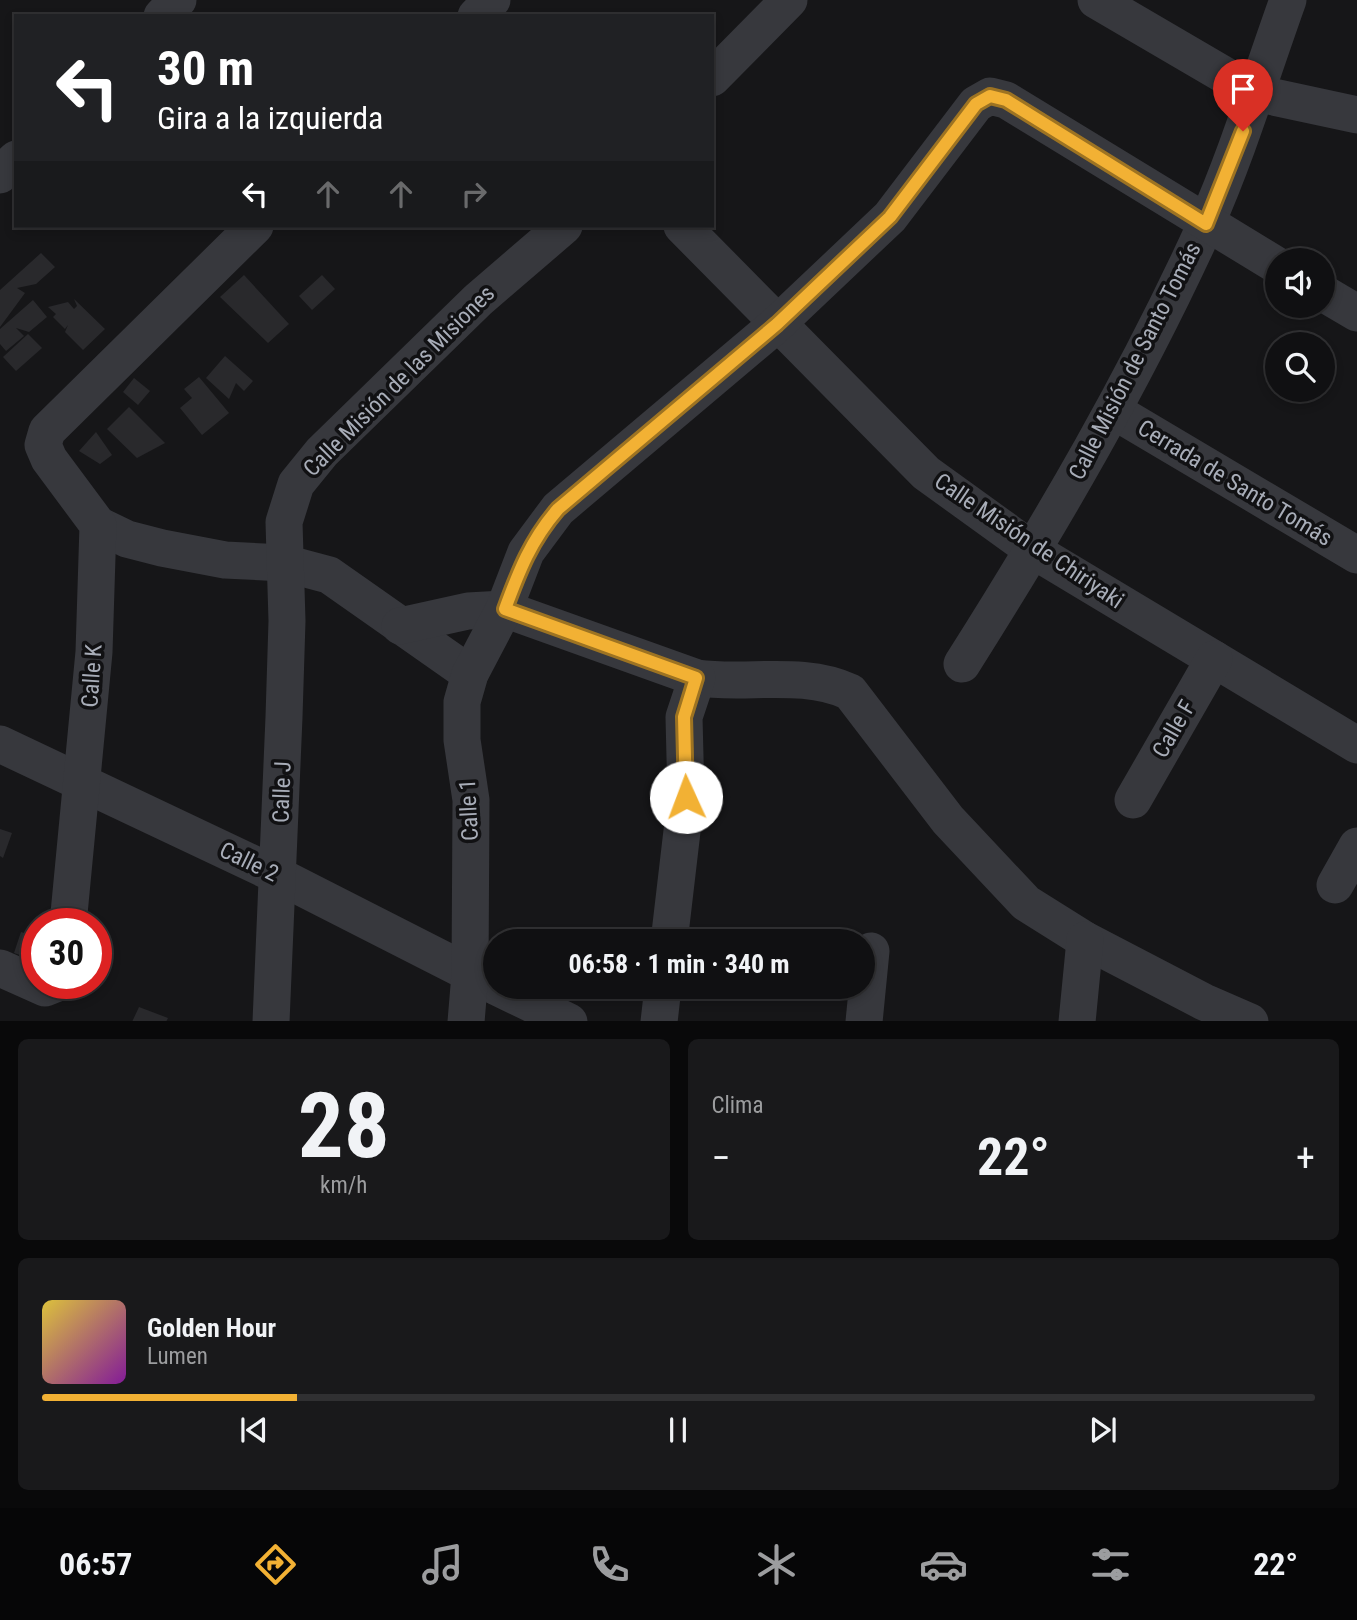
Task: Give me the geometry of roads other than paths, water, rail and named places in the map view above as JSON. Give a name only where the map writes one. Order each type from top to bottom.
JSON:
[{"type":"street","points":[[164,14],[178,0]]},
{"type":"street","points":[[714,76],[789,0]]},
{"type":"street","points":[[1096,0],[1255,93],[1357,115]]},
{"type":"street","name":"Calle Misión de Santo Tomás","points":[[962,664],[1034,551],[1114,411],[1206,224],[1288,0]]},
{"type":"street","name":"Calle 1","points":[[483,936],[471,800],[462,740],[462,702],[470,674],[505,609],[526,552],[558,509],[777,324],[890,217],[976,104],[990,96],[1006,100],[1206,224]]},
{"type":"street","points":[[0,175],[14,161]]},
{"type":"street","points":[[1206,224],[1265,258]]},
{"type":"street","points":[[254,228],[47,431],[43,445],[49,458],[98,525],[127,539],[162,548],[225,560],[284,563],[329,575],[470,674]]},
{"type":"street","name":"Calle Misión de las Misiones","points":[[284,563],[284,522],[296,484],[322,452],[478,300],[562,228]]},
{"type":"street","name":"Calle Misión de Chiriyaki","points":[[684,228],[926,473],[1034,551],[1357,745]]},
{"type":"street","points":[[1335,300],[1357,313]]},
{"type":"street","name":"Cerrada de Santo Tomás","points":[[1114,411],[1357,555]]},
{"type":"street","name":"Calle K","points":[[70,908],[84,781],[94,652],[98,525]]},
{"type":"street","name":"Calle J","points":[[271,1021],[279,876],[286,635],[284,563]]},
{"type":"street","points":[[400,626],[468,611],[505,609],[696,678],[726,682],[807,680],[832,683],[850,692],[965,839],[1026,903],[1085,940],[1205,1002],[1250,1021]]},
{"type":"street","name":"Calle F","points":[[1133,800],[1214,659]]},
{"type":"street","points":[[671,929],[686,797],[684,717],[696,678]]},
{"type":"street","name":"Calle 2","points":[[0,744],[84,781],[279,876],[483,980]]},
{"type":"street","points":[[1335,886],[1357,846]]},
{"type":"street","points":[[1077,1021],[1085,940]]},
{"type":"street","points":[[0,968],[21,977]]},
{"type":"street","name":"Calle 1","points":[[466,1021],[483,989]]},
{"type":"street","name":"Calle 2","points":[[523,999],[569,1021]]},
{"type":"street","points":[[659,1021],[662,999]]},
{"type":"street","points":[[864,1021],[866,999]]}]
